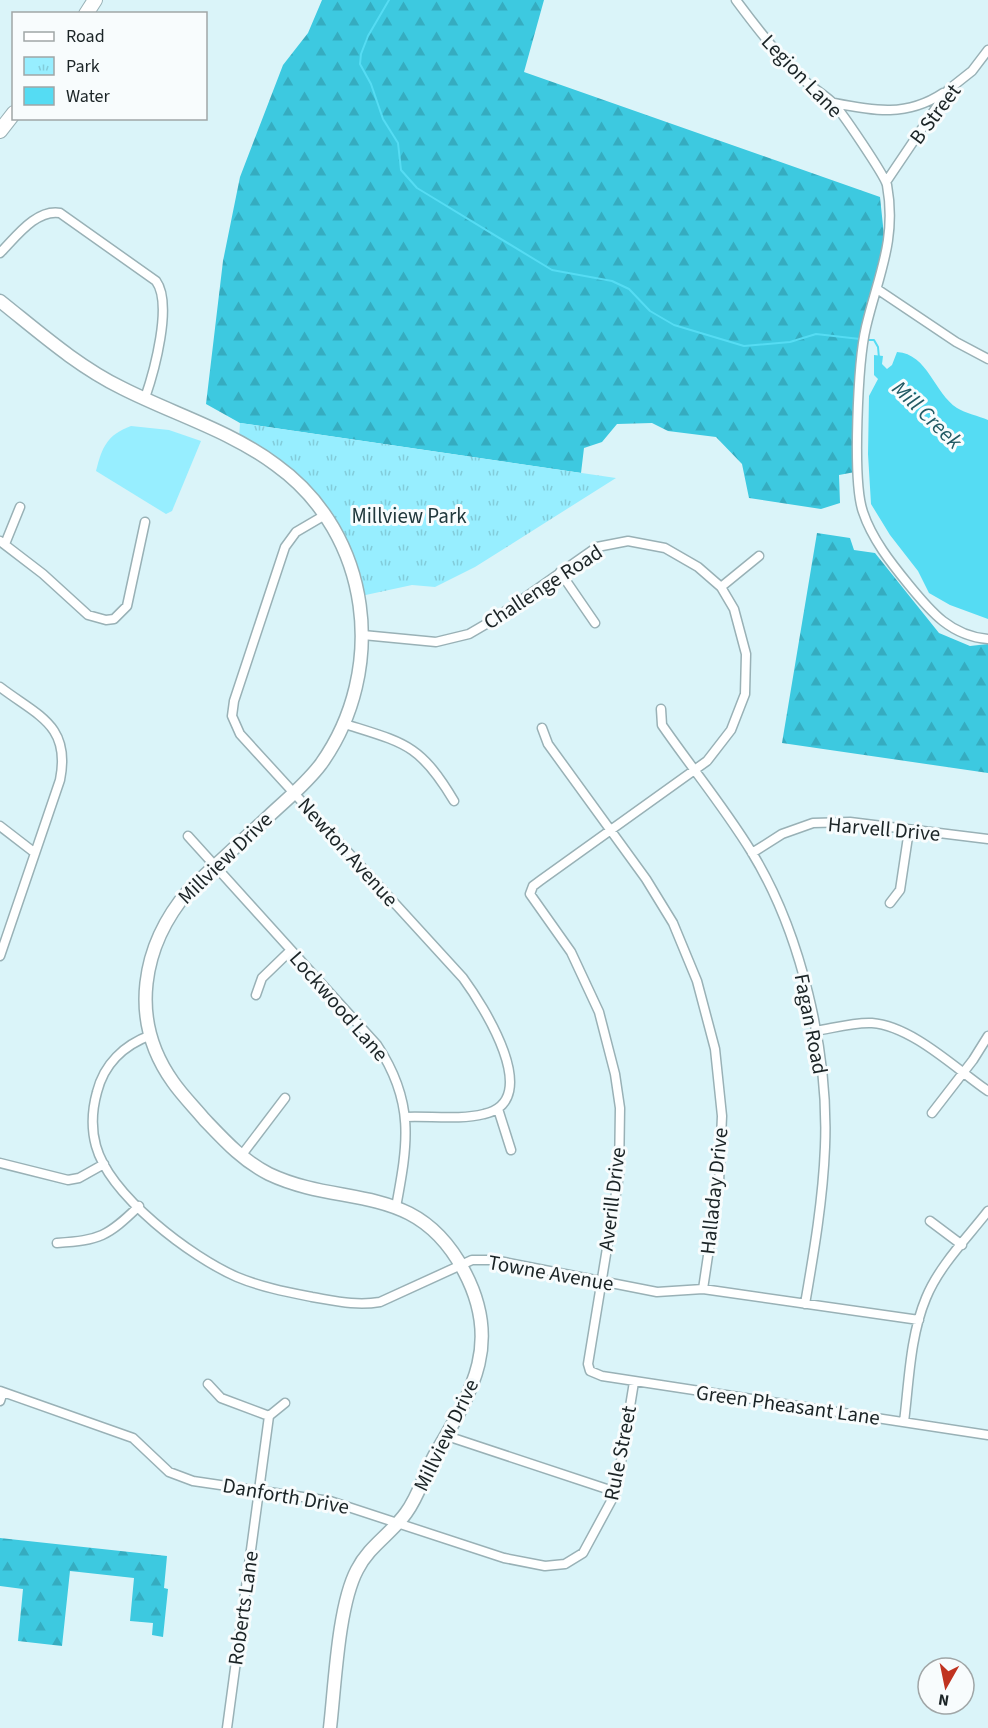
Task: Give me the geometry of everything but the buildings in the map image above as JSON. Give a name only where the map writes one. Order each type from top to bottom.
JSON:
[{"type":"main road","points":[[0,131],[12,115]]},
{"type":"street","name":"Legion Lane","points":[[736,0],[765,39],[801,78],[834,103],[886,182]]},
{"type":"street","name":"B Street","points":[[886,182],[948,90],[972,71],[988,50]]},
{"type":"street","points":[[834,103],[890,112],[916,107],[948,90]]},
{"type":"street","points":[[886,182],[889,245],[865,328],[862,353],[858,483],[863,512],[888,559],[931,612],[953,630],[988,639]]},
{"type":"street","points":[[0,253],[39,216],[52,212],[60,213],[156,281],[163,290],[163,301],[156,368],[145,398]]},
{"type":"street","points":[[877,289],[956,342],[988,359]]},
{"type":"street","name":"Millview Drive","points":[[0,301],[87,368],[145,398],[205,424],[265,457],[292,477],[325,515],[346,552],[353,573],[362,614],[363,636],[358,681],[345,724],[319,766],[294,793],[214,867],[174,908],[156,939],[146,985],[146,1011],[151,1035],[172,1081],[241,1156],[271,1174],[288,1181],[376,1200],[396,1207],[437,1235],[461,1265],[476,1302],[481,1345],[471,1391],[447,1437],[438,1449],[415,1500],[398,1523],[366,1555],[350,1585],[330,1728]]},
{"type":"street","points":[[20,507],[2,542],[88,615],[106,620],[114,619],[127,606],[145,522]]},
{"type":"street","name":"Newton Avenue","points":[[325,515],[296,532],[285,547],[232,709],[235,726],[464,978],[477,997],[500,1042],[510,1074],[509,1094],[498,1109]]},
{"type":"street","name":"Challenge Road","points":[[363,636],[436,642],[469,634],[488,624],[597,546],[628,541],[665,548],[698,567],[721,587],[734,609],[746,654],[745,694],[731,730],[718,750],[694,771],[533,886],[530,894],[534,903]]},
{"type":"street","points":[[721,587],[759,556]]},
{"type":"street","points":[[560,572],[595,623]]},
{"type":"street","points":[[0,687],[47,722],[58,734],[63,749],[60,780],[0,956]]},
{"type":"street","name":"Fagan Road","points":[[661,709],[662,725],[752,853],[780,910],[799,962],[816,1031],[824,1086],[825,1147],[818,1221],[805,1304]]},
{"type":"street","points":[[345,724],[397,741],[413,749],[433,768],[454,801]]},
{"type":"street","name":"Halladay Drive","points":[[542,728],[548,744],[646,879],[673,923],[697,981],[715,1049],[722,1116],[719,1182],[703,1289]]},
{"type":"street","name":"Harvell Drive","points":[[752,853],[782,834],[813,822],[850,822],[988,839]]},
{"type":"street","points":[[0,826],[35,853]]},
{"type":"street","points":[[890,903],[900,890],[909,830]]},
{"type":"street","name":"Lockwood Lane","points":[[188,836],[377,1045],[397,1078],[406,1117],[406,1155],[396,1207]]},
{"type":"street","name":"Averill Drive","points":[[534,903],[552,924],[586,983],[608,1040],[620,1108],[619,1175],[588,1355],[590,1371]]},
{"type":"street","points":[[256,995],[262,978],[291,950]]},
{"type":"street","points":[[816,1031],[861,1024],[894,1028],[916,1039],[988,1091]]},
{"type":"street","name":"Towne Avenue","points":[[151,1035],[129,1045],[120,1053],[111,1063],[99,1084],[92,1126],[96,1148],[104,1164],[139,1206],[195,1255],[231,1274],[262,1286],[351,1305],[380,1302],[472,1260],[494,1260],[657,1292],[703,1289],[919,1320]]},
{"type":"street","points":[[932,1113],[963,1074],[988,1036]]},
{"type":"street","points":[[241,1156],[285,1098]]},
{"type":"street","points":[[406,1117],[486,1114],[498,1109],[512,1150]]},
{"type":"street","points":[[0,1163],[68,1180],[79,1178],[104,1164]]},
{"type":"street","points":[[57,1243],[102,1236],[114,1230],[139,1206]]},
{"type":"street","points":[[904,1422],[919,1320],[927,1296],[988,1211]]},
{"type":"street","points":[[930,1221],[962,1245]]},
{"type":"street","name":"Green Pheasant Lane","points":[[590,1371],[602,1376],[634,1382],[988,1435]]},
{"type":"street","name":"Rule Street","points":[[583,1553],[616,1492],[634,1382]]},
{"type":"street","points":[[208,1384],[220,1398],[269,1416],[285,1403]]},
{"type":"street","name":"Danforth Drive","points":[[1,1395],[133,1438],[169,1472],[193,1481],[330,1501],[504,1558],[545,1566],[565,1564],[583,1553]]},
{"type":"street","name":"Roberts Lane","points":[[227,1728],[269,1416]]},
{"type":"street","points":[[447,1437],[616,1492]]},
{"type":"green space","points":[[322,0],[544,0],[524,72],[880,197],[885,245],[858,342],[855,472],[839,475],[840,503],[821,509],[749,498],[742,464],[716,437],[668,431],[652,423],[617,424],[602,442],[584,448],[581,473],[240,423],[206,404],[223,261],[240,177],[283,65],[308,33]]},
{"type":"green space","name":"Millview Park","points":[[240,423],[616,478],[475,567],[435,587],[412,585],[361,596],[327,510],[239,438]]},
{"type":"green space","points":[[131,426],[169,430],[201,441],[172,511],[166,514],[96,471],[107,443],[116,433]]},
{"type":"green space","points":[[817,533],[850,538],[854,550],[875,553],[939,633],[970,646],[988,644],[988,773],[782,743]]},
{"type":"green space","points":[[0,1538],[167,1556],[164,1588],[168,1589],[163,1637],[152,1635],[153,1623],[130,1621],[134,1578],[70,1571],[62,1646],[18,1641],[23,1589],[0,1586]]},
{"type":"water","name":"Mill Creek","points":[[897,352],[908,354],[916,359],[942,393],[957,408],[988,420],[988,619],[950,605],[929,593],[918,571],[890,535],[871,504],[868,454],[869,396],[878,379],[874,375],[874,355],[883,356],[882,364],[887,369],[892,365]]},
{"type":"waterway","points":[[389,0],[368,36],[360,64],[371,84],[383,119],[398,143],[401,170],[417,188],[552,270],[612,281],[629,289],[650,311],[674,325],[744,346],[790,342],[816,334],[860,339]]},
{"type":"waterway","points":[[866,340],[874,340],[878,347],[879,358]]}]
